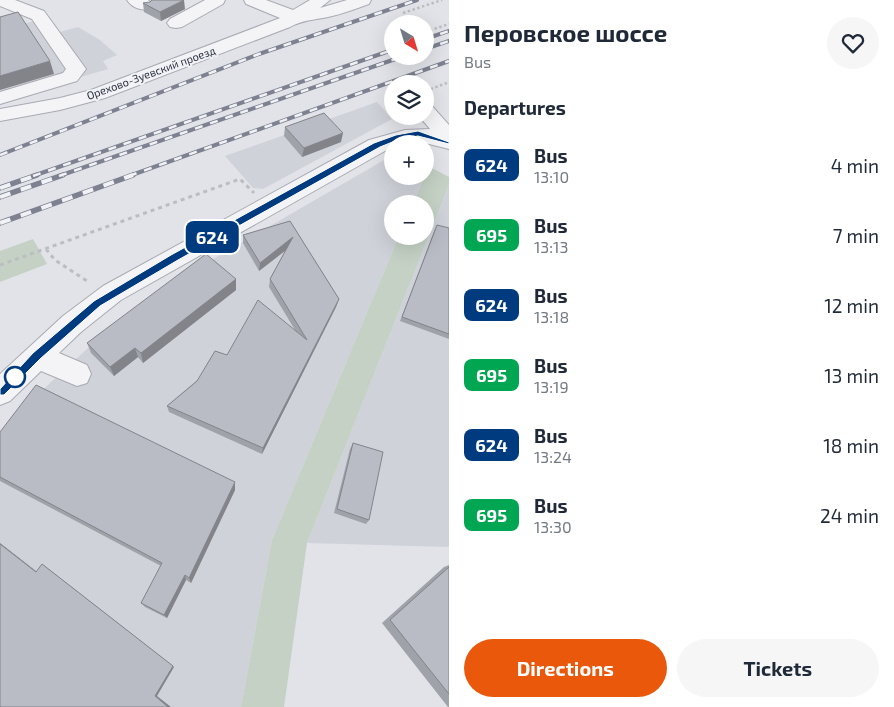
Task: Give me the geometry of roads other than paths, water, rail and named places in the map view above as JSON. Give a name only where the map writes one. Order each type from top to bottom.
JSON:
[{"type":"street","points":[[0,0],[38,15],[76,69],[70,77],[0,98]]},
{"type":"street","points":[[176,23],[217,0]]},
{"type":"street","points":[[252,0],[284,14],[298,16],[327,12],[363,0]]},
{"type":"street","points":[[298,16],[322,0]]},
{"type":"street","name":"Орехово-Зуевский проезд","points":[[0,115],[60,104],[98,94],[298,16]]},
{"type":"street","points":[[434,117],[445,140]]},
{"type":"street","points":[[0,392],[72,324],[112,294],[377,145],[399,137],[418,134],[445,140]]},
{"type":"street","points":[[37,356],[77,374]]},
{"type":"railway","points":[[0,155],[259,54],[417,0]]},
{"type":"railway","points":[[434,36],[449,31]]},
{"type":"railway","points":[[434,46],[449,41]]},
{"type":"railway","points":[[33,176],[384,53]]},
{"type":"railway","points":[[129,176],[449,61]]},
{"type":"railway","points":[[59,176],[384,63]]},
{"type":"railway","points":[[0,188],[37,175]]},
{"type":"railway","points":[[0,197],[63,175]]},
{"type":"railway","points":[[0,223],[133,175]]}]
